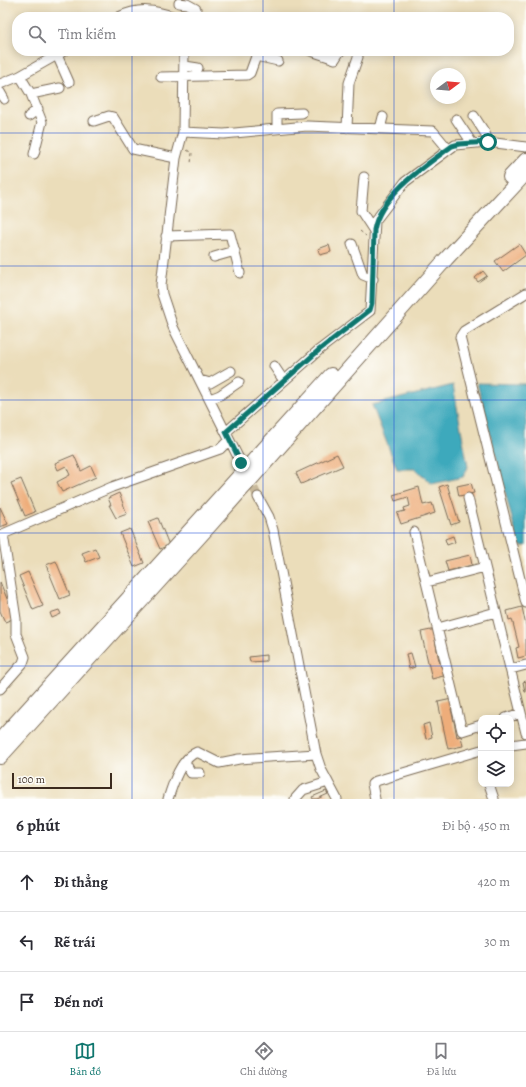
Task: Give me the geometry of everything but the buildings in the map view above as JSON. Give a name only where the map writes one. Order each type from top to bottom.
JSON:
[{"type":"highway","points":[[0,740],[526,160]]},
{"type":"highway","points":[[0,757],[211,524],[446,259],[526,173]]},
{"type":"street","points":[[180,12],[178,2],[187,4],[196,9]]},
{"type":"street","points":[[135,12],[141,10],[160,12]]},
{"type":"street","points":[[0,84],[20,76],[56,56]]},
{"type":"street","points":[[62,56],[69,82]]},
{"type":"street","points":[[184,56],[183,132],[176,158],[166,236],[161,285],[162,294],[173,327],[241,463]]},
{"type":"street","points":[[161,77],[184,75],[247,75],[250,73],[256,56]]},
{"type":"street","points":[[263,56],[278,61]]},
{"type":"street","points":[[325,56],[334,59],[338,56]]},
{"type":"street","points":[[347,128],[349,83],[358,57]]},
{"type":"street","points":[[185,66],[198,68]]},
{"type":"street","points":[[20,76],[38,109],[42,128],[34,154]]},
{"type":"street","points":[[31,94],[60,88]]},
{"type":"street","points":[[29,116],[38,109]]},
{"type":"street","points":[[278,128],[277,114],[302,113]]},
{"type":"street","points":[[94,121],[109,116],[113,117],[133,150],[176,158]]},
{"type":"street","points":[[474,116],[490,143]]},
{"type":"street","points":[[380,129],[382,117]]},
{"type":"street","points":[[456,119],[472,143]]},
{"type":"street","points":[[183,132],[224,134],[307,126],[433,131],[448,149]]},
{"type":"street","points":[[0,689],[23,663],[25,657],[16,634],[16,619],[2,534],[112,486],[220,448],[228,436],[284,381],[319,350],[370,310],[375,221],[405,182],[448,149],[456,145],[490,143],[526,147]]},
{"type":"street","points":[[364,177],[361,211],[374,230]]},
{"type":"street","points":[[166,236],[230,234],[240,273]]},
{"type":"street","points":[[352,244],[363,275],[372,279]]},
{"type":"street","points":[[214,257],[235,251]]},
{"type":"street","points":[[526,293],[464,331],[460,337],[526,603]]},
{"type":"street","points":[[274,366],[284,381]]},
{"type":"street","points":[[200,380],[210,383],[231,371]]},
{"type":"street","points":[[210,399],[220,395],[238,382]]},
{"type":"street","points":[[258,496],[269,517],[273,530],[316,754],[337,799]]},
{"type":"street","points":[[468,498],[526,733]]},
{"type":"street","points":[[414,532],[462,731],[478,726]]},
{"type":"street","points":[[427,582],[485,567]]},
{"type":"street","points":[[438,628],[496,612]]},
{"type":"street","points":[[511,669],[526,665]]},
{"type":"street","points":[[514,716],[522,714]]},
{"type":"street","points":[[514,745],[526,743]]},
{"type":"street","points":[[168,799],[172,787],[185,762],[189,756],[197,752],[219,764],[239,759],[316,754]]},
{"type":"street","points":[[375,799],[372,784],[376,780],[478,754]]},
{"type":"street","points":[[185,762],[191,773],[200,773]]},
{"type":"street","points":[[295,799],[303,790],[328,782]]},
{"type":"street","points":[[490,787],[494,799]]},
{"type":"path","points":[[179,148],[192,151],[191,164]]},
{"type":"water","points":[[477,383],[526,384],[526,546],[519,546]]},
{"type":"water","points":[[453,385],[468,467],[463,477],[432,484],[415,469],[397,469],[372,405]]},
{"type":"tunnel","points":[[248,476],[258,497]]},
{"type":"route","points":[[241,463],[226,432],[319,350],[370,310],[372,303],[375,221],[381,212],[405,182],[452,146],[459,144],[488,142]]}]
